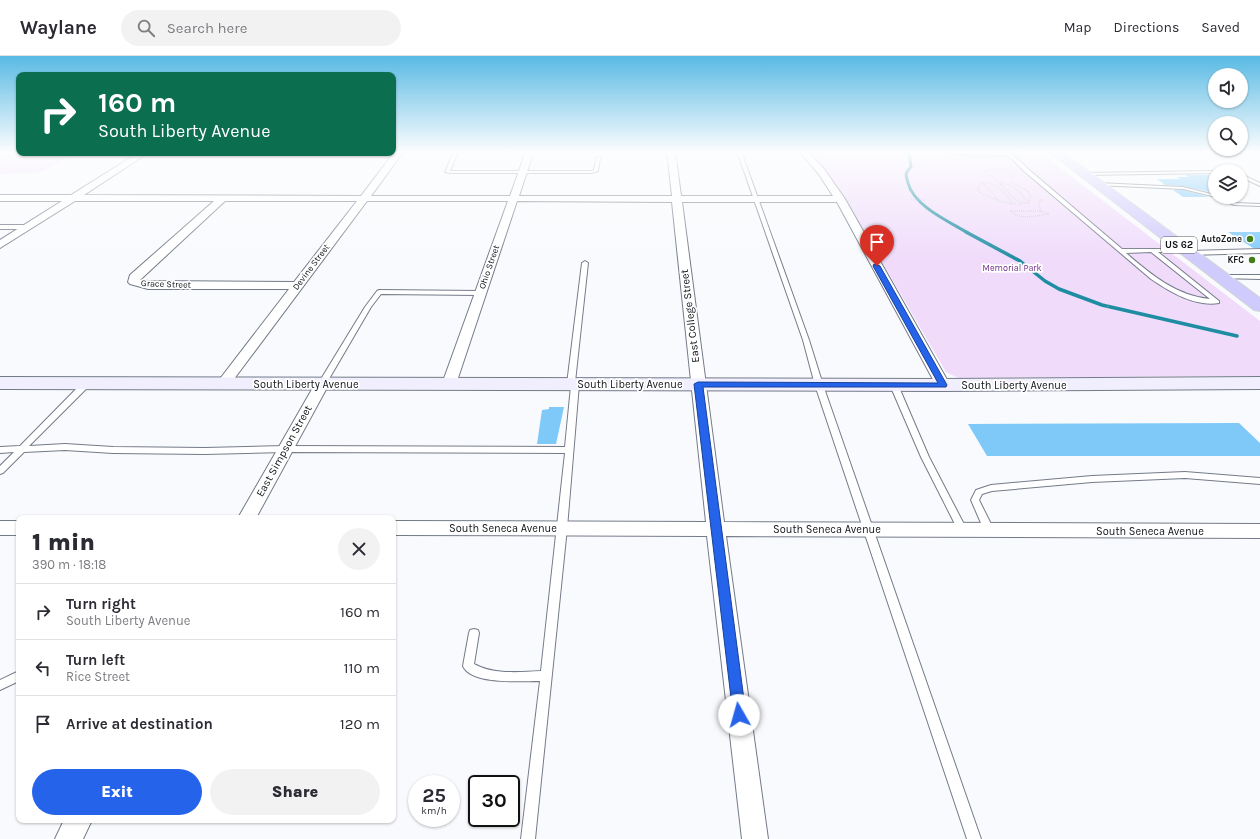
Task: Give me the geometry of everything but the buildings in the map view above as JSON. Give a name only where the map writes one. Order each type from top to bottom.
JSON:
[{"type":"highway","name":"US 62","points":[[1103,188],[1260,306]]},
{"type":"street","points":[[0,245],[90,188]]},
{"type":"street","name":"Devine Street","points":[[223,384],[372,188]]},
{"type":"street","name":"Ohio Street","points":[[449,384],[517,188]]},
{"type":"street","name":"East College Street","points":[[675,188],[755,839]]},
{"type":"street","points":[[832,188],[943,385]]},
{"type":"street","points":[[0,198],[840,199]]},
{"type":"street","name":"Grace Street","points":[[222,199],[134,277],[134,282],[148,285],[297,286]]},
{"type":"street","name":"South Liberty Avenue","points":[[0,383],[943,385],[1260,383]]},
{"type":"street","name":"East Simpson Street","points":[[249,515],[322,384]]},
{"type":"street","points":[[0,528],[16,528]]},
{"type":"street","name":"South Seneca Avenue","points":[[396,528],[1260,531]]},
{"type":"street","points":[[68,839],[76,823]]},
{"type":"lane","points":[[753,188],[806,340],[819,385],[974,839]]},
{"type":"lane","points":[[1047,188],[1164,287],[1194,300],[1217,302],[1152,250]]},
{"type":"lane","points":[[1173,188],[1183,188],[1208,194]]},
{"type":"lane","points":[[1234,204],[1260,205]]},
{"type":"lane","points":[[0,227],[28,227]]},
{"type":"lane","points":[[1121,251],[1260,251]]},
{"type":"lane","points":[[528,839],[562,528],[573,384],[585,263]]},
{"type":"lane","points":[[1222,277],[1260,277]]},
{"type":"lane","points":[[322,384],[368,307],[379,292],[480,293]]},
{"type":"lane","points":[[0,471],[86,384]]},
{"type":"lane","points":[[894,385],[925,457],[962,530]]},
{"type":"lane","points":[[0,450],[65,447],[197,451],[286,449],[568,450]]},
{"type":"lane","points":[[989,530],[975,500],[979,492],[991,488],[1092,479],[1185,475],[1260,481]]},
{"type":"lane","points":[[474,633],[468,666],[477,673],[498,676],[545,676]]},
{"type":"lane","points":[[0,685],[16,677]]},
{"type":"path","points":[[979,188],[980,193],[999,201],[1010,204],[1026,204],[1031,196],[1028,191],[1020,188]]},
{"type":"path","points":[[987,188],[999,201]]},
{"type":"path","points":[[998,188],[1013,203],[1010,204]]},
{"type":"path","points":[[1004,188],[1016,200],[1026,204]]},
{"type":"path","points":[[1014,188],[1029,201]]},
{"type":"path","points":[[911,199],[925,200]]},
{"type":"path","points":[[1041,211],[1039,205],[1040,200],[1047,200]]},
{"type":"path","points":[[1013,211],[1041,211],[1049,214],[1022,217],[1012,214],[1011,212],[1013,211]]},
{"type":"path","points":[[1107,304],[1108,308]]},
{"type":"green space","name":"Memorial Park","points":[[837,188],[1086,188],[1260,321],[1260,376],[958,378],[946,372],[846,200]]},
{"type":"waterway","points":[[910,188],[917,199],[924,206],[968,233]]},
{"type":"waterway","points":[[966,232],[1020,261],[1045,281],[1059,289],[1102,305],[1237,336]]},
{"type":"place","name":"AutoZone","points":[[1250,239]]},
{"type":"place","name":"KFC","points":[[1252,260]]},
{"type":"route","points":[[739,715],[698,384],[943,385],[877,266]]}]
